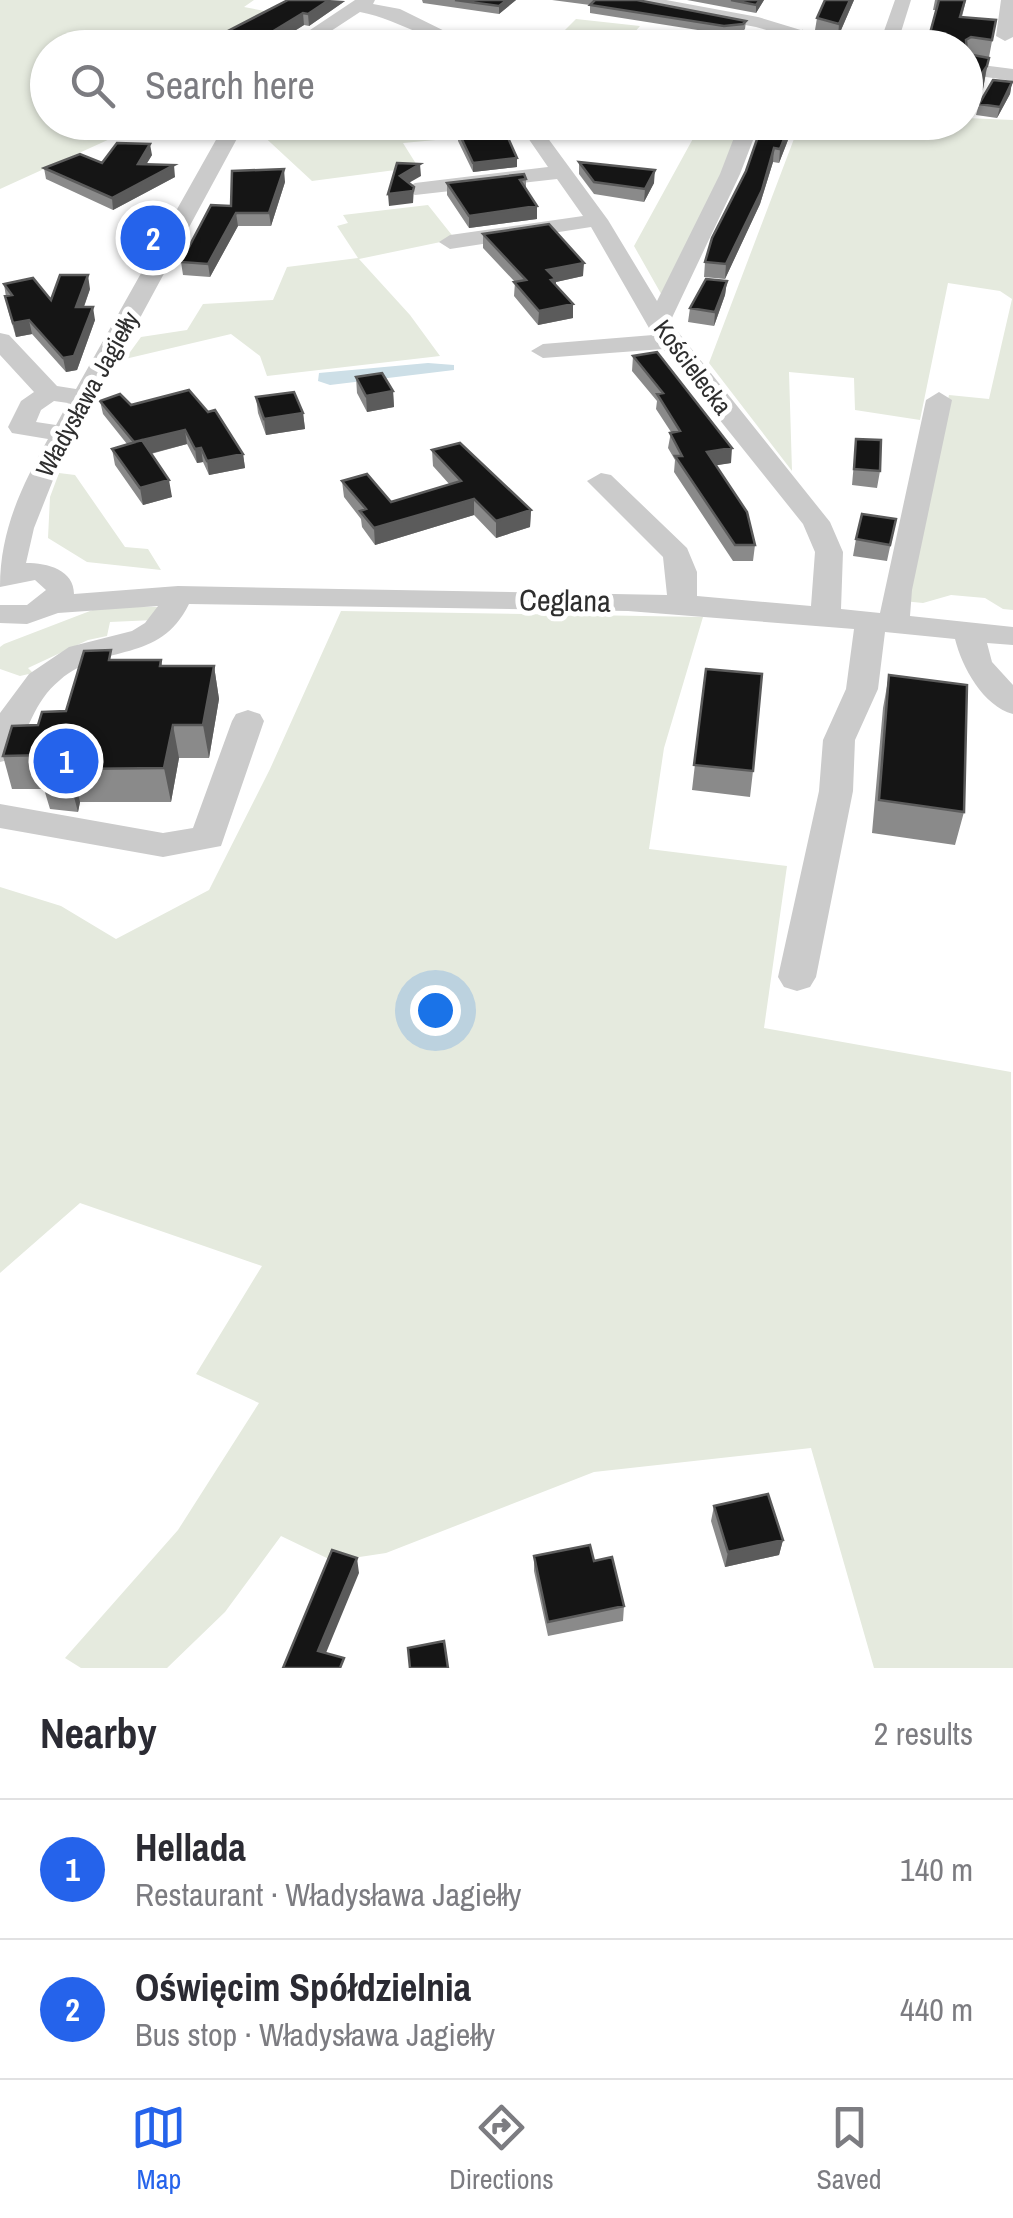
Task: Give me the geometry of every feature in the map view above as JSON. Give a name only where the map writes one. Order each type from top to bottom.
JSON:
[{"type":"street","points":[[638,0],[764,30]]},
{"type":"street","points":[[893,30],[903,0]]},
{"type":"street","points":[[1005,36],[1009,0]]},
{"type":"street","points":[[320,30],[362,3],[431,30]]},
{"type":"street","points":[[791,30],[798,12]]},
{"type":"street","points":[[983,71],[1013,75]]},
{"type":"street","name":"Władysława Jagiełły","points":[[5,576],[41,474],[226,140]]},
{"type":"street","name":"Kościelecka","points":[[539,140],[597,220],[664,331],[822,534],[829,552],[826,617]]},
{"type":"street","points":[[543,351],[664,331],[743,140]]},
{"type":"street","points":[[415,189],[561,172]]},
{"type":"street","points":[[450,242],[597,220]]},
{"type":"street","points":[[0,340],[48,393],[84,398]]},
{"type":"street","points":[[48,393],[30,406],[21,427],[64,434]]},
{"type":"street","points":[[797,977],[836,791],[839,740],[862,689],[869,657],[897,590],[939,400]]},
{"type":"street","points":[[601,481],[676,554],[682,572],[682,604]]},
{"type":"street","name":"Władysława Jagiełły","points":[[28,508],[51,586]]},
{"type":"street","points":[[5,576],[51,586]]},
{"type":"street","points":[[6,620],[51,586]]},
{"type":"street","name":"Ceglana","points":[[51,586],[169,595],[682,604],[1013,636]]},
{"type":"street","points":[[0,752],[16,709],[15,685],[64,662],[142,639],[160,629],[169,595]]},
{"type":"street","points":[[969,632],[977,665],[1013,704]]},
{"type":"street","points":[[0,816],[163,845],[209,837],[211,821],[248,721]]},
{"type":"shaded area","points":[[0,0],[254,0],[244,7],[270,12],[231,30],[30,30],[30,140],[108,140],[0,189]]},
{"type":"shaded area","points":[[576,19],[640,26],[637,30],[565,30]]},
{"type":"shaded area","points":[[983,119],[1013,120],[1013,610],[1003,609],[985,598],[951,595],[923,603],[902,598],[949,395],[989,399],[1012,299],[1000,291],[948,283],[920,420],[855,410],[854,378],[789,372],[792,471],[709,363],[794,140],[983,140]]},
{"type":"shaded area","points":[[268,140],[436,140],[403,143],[418,167],[312,181]]},
{"type":"shaded area","points":[[692,140],[736,140],[664,299],[634,246]]},
{"type":"shaded area","points":[[428,205],[455,239],[359,259],[410,315],[440,356],[267,376],[260,356],[231,334],[125,359],[141,337],[187,330],[203,304],[273,300],[287,267],[358,258],[337,226],[348,223],[343,215]]},
{"type":"shaded area","points":[[428,363],[454,365],[454,370],[330,385],[318,381],[319,373]]},
{"type":"shaded area","points":[[59,473],[75,475],[125,547],[148,549],[161,570],[87,562],[48,538],[50,497]]},
{"type":"shaded area","points":[[103,606],[160,607],[154,620],[110,622],[107,636],[88,640],[28,668],[33,673],[20,676],[0,669],[0,647],[4,644]]},
{"type":"shaded area","points":[[341,611],[703,617],[664,748],[649,849],[787,866],[764,1028],[1011,1072],[1013,1668],[874,1668],[811,1448],[594,1472],[386,1553],[333,1561],[281,1536],[225,1612],[167,1668],[81,1668],[65,1658],[178,1530],[259,1403],[196,1374],[262,1266],[80,1203],[0,1273],[0,887],[61,906],[116,939],[209,890],[270,769]]},
{"type":"building","points":[[288,0],[329,0],[275,30],[230,30]]},
{"type":"building","points":[[455,0],[507,0],[499,6]]},
{"type":"building","points":[[595,0],[637,0],[746,21],[724,26],[590,5]]},
{"type":"building","points":[[731,0],[760,0],[756,5]]},
{"type":"building","points":[[825,0],[850,0],[839,24],[817,18]]},
{"type":"building","points":[[939,0],[965,0],[960,17],[996,20],[992,40],[983,39],[983,30],[931,30]]},
{"type":"building","points":[[993,80],[1012,82],[1000,107],[983,105]]},
{"type":"building","points":[[462,140],[509,140],[517,158],[473,163]]},
{"type":"building","points":[[757,140],[784,140],[780,149],[774,148],[762,190],[726,264],[705,262],[712,238],[746,171]]},
{"type":"building","points":[[117,143],[150,144],[138,164],[174,165],[112,198],[44,168],[80,154],[102,163]]},
{"type":"building","points":[[579,162],[655,170],[645,189],[594,182]]},
{"type":"building","points":[[397,163],[420,164],[400,176],[414,187],[413,191],[388,194]]},
{"type":"building","points":[[284,169],[269,213],[236,213],[208,264],[181,262],[211,205],[231,206],[232,171]]},
{"type":"building","points":[[524,174],[526,179],[520,180],[537,206],[469,216],[447,183]]},
{"type":"building","points":[[549,224],[584,263],[547,270],[573,304],[539,311],[514,282],[526,280],[483,234]]},
{"type":"building","points":[[60,275],[88,275],[76,307],[93,307],[74,356],[63,358],[29,320],[13,323],[5,296],[12,295],[4,284],[33,278],[51,300]]},
{"type":"building","points":[[706,279],[727,281],[715,312],[690,308]]},
{"type":"building","points":[[657,352],[732,448],[707,452],[747,512],[755,545],[735,545],[675,456],[682,456],[670,433],[680,431],[657,394],[663,393],[633,356]]},
{"type":"building","points":[[382,373],[393,391],[366,396],[356,377]]},
{"type":"building","points":[[189,390],[208,412],[215,410],[243,454],[207,461],[185,430],[134,442],[100,401],[120,394],[131,405]]},
{"type":"building","points":[[294,392],[303,413],[264,419],[256,397]]},
{"type":"building","points":[[856,439],[881,440],[880,471],[854,469]]},
{"type":"building","points":[[142,440],[169,480],[140,488],[112,449]]},
{"type":"building","points":[[460,443],[531,510],[496,521],[474,499],[374,528],[360,511],[366,509],[342,481],[367,474],[391,502],[461,481],[432,450]]},
{"type":"building","points":[[862,514],[896,519],[890,545],[856,539]]},
{"type":"building","points":[[111,650],[109,660],[161,660],[160,666],[214,666],[203,725],[173,725],[164,768],[72,769],[69,778],[41,776],[47,755],[3,756],[12,726],[38,725],[42,712],[66,711],[84,651]]},
{"type":"building","points":[[706,669],[762,674],[753,771],[694,765]]},
{"type":"building","points":[[889,675],[967,685],[964,812],[879,800]]},
{"type":"building","points":[[768,1494],[783,1540],[728,1552],[714,1506]]},
{"type":"building","points":[[590,1545],[594,1561],[612,1557],[624,1606],[548,1622],[534,1556]]},
{"type":"building","points":[[332,1550],[357,1558],[318,1651],[344,1658],[340,1668],[283,1668]]},
{"type":"building","points":[[444,1641],[448,1668],[410,1668],[408,1648]]},
{"type":"place","name":"Oświęcim Spółdzielnia","points":[[153,238]]},
{"type":"place","name":"Hellada","points":[[66,761]]}]
